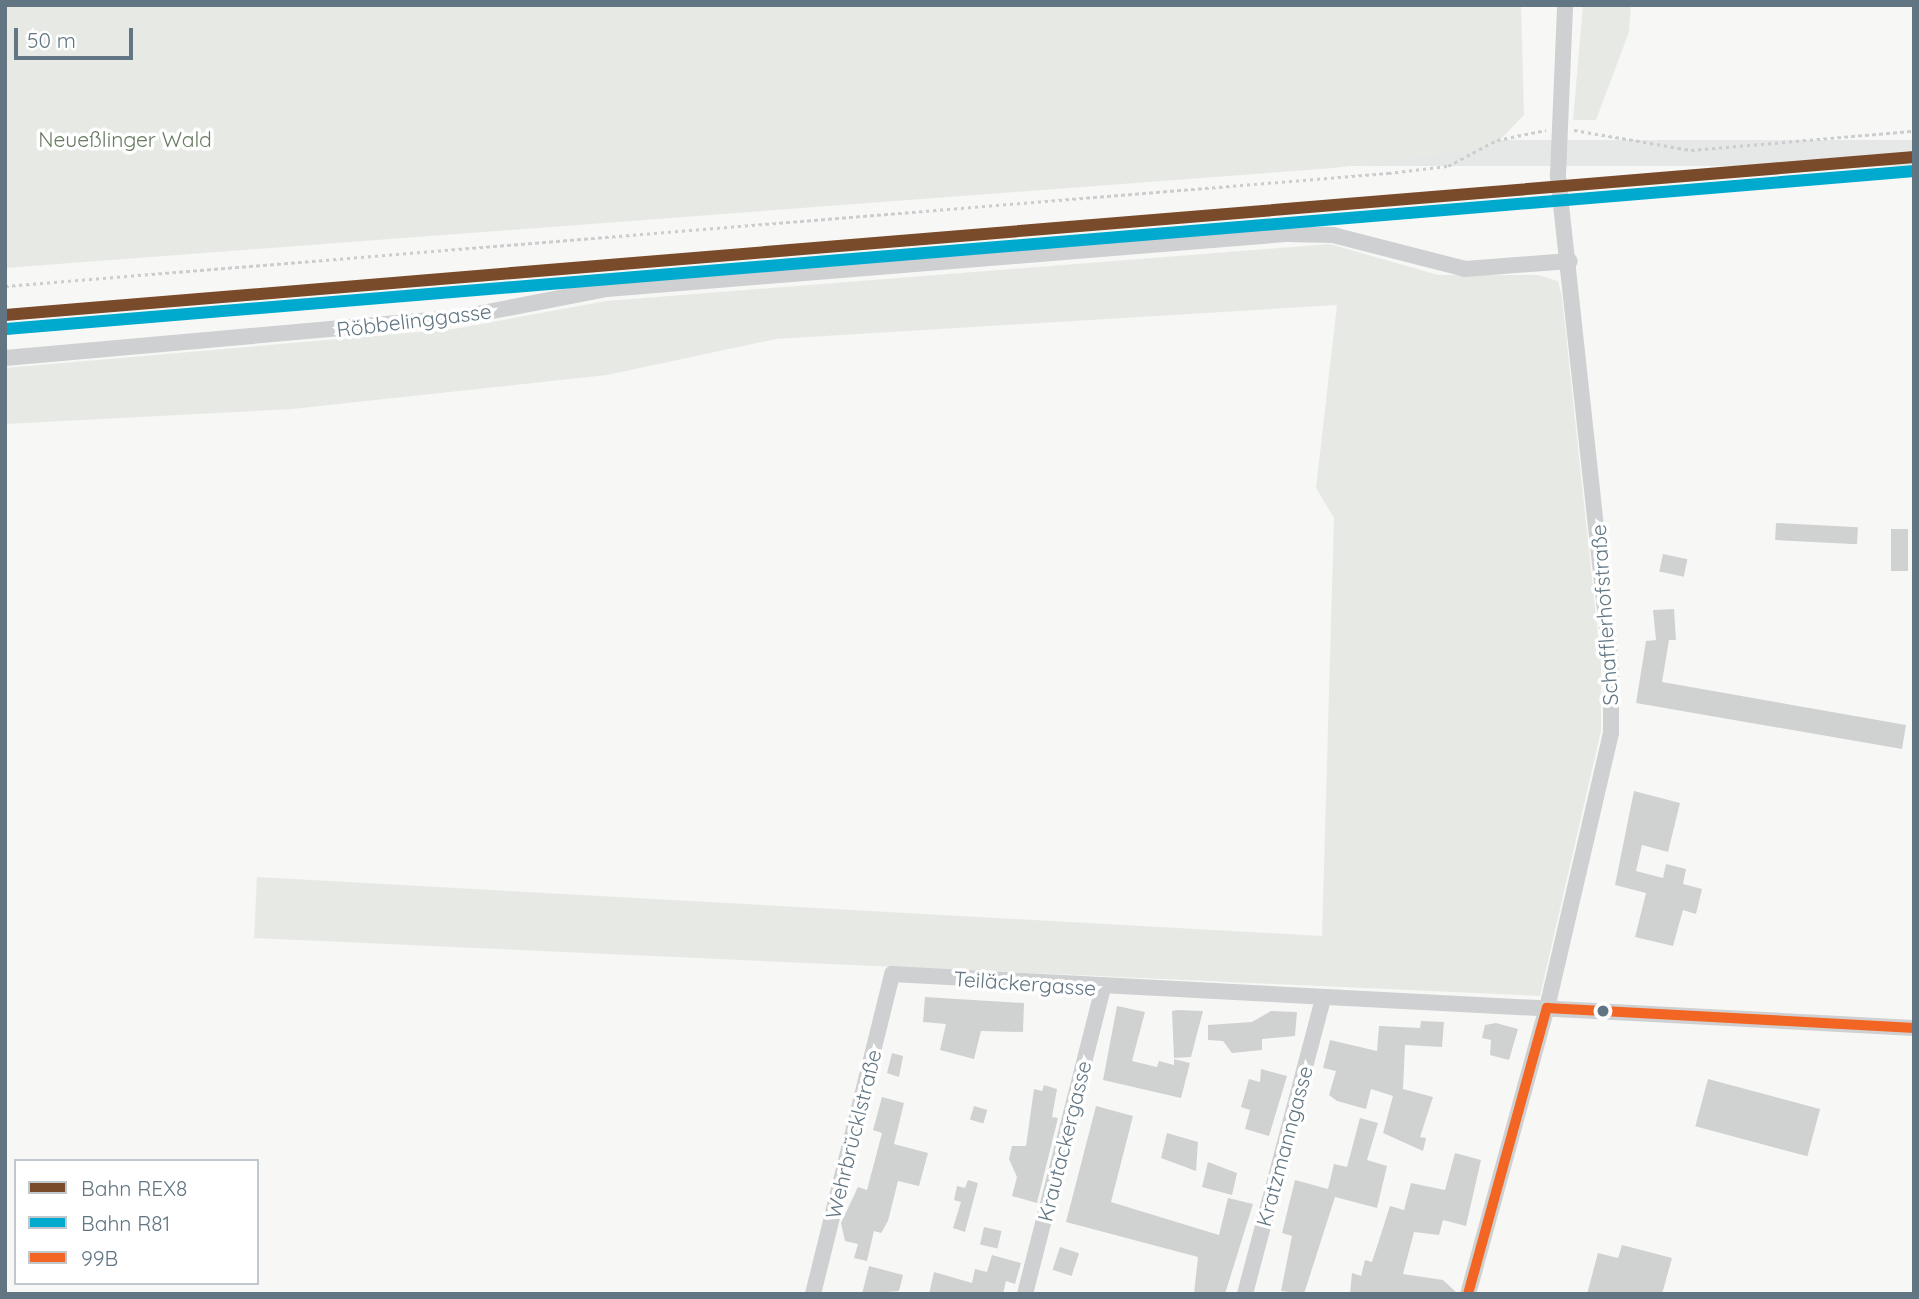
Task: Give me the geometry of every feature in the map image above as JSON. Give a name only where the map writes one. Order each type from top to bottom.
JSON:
[{"type":"street","name":"Schafflerhofstraße","points":[[1468,1294],[1547,1008],[1612,732],[1611,665],[1570,261],[1558,175],[1565,5]]},
{"type":"street","name":"Röbbelinggasse","points":[[5,358],[456,318],[607,289],[1286,234],[1333,235],[1465,269],[1570,261]]},
{"type":"street","name":"Teiläckergasse","points":[[892,974],[1103,988],[1914,1028]]},
{"type":"street","name":"Wehrbrücklstraße","points":[[813,1294],[892,974]]},
{"type":"street","name":"Krautackergasse","points":[[1026,1294],[1103,988]]},
{"type":"street","name":"Kratzmanngasse","points":[[1245,1294],[1323,998]]},
{"type":"path","points":[[1624,138],[1691,150],[1914,131]]},
{"type":"path","points":[[5,286],[1388,173],[1448,166],[1497,140]]},
{"type":"shaded area","points":[[5,140],[1914,140],[1914,166],[5,166]]},
{"type":"green space","name":"Neueßlinger Wald","points":[[5,5],[1521,5],[1524,115],[1493,147],[1334,168],[5,268]]},
{"type":"green space","points":[[1583,5],[1631,5],[1629,32],[1596,120],[1573,120]]},
{"type":"green space","points":[[1330,244],[1438,275],[1538,275],[1558,281],[1562,297],[1601,663],[1601,731],[1540,996],[254,938],[257,877],[1322,936],[1334,518],[1316,488],[1337,305],[776,339],[607,375],[292,409],[5,424],[5,368],[454,329],[606,301]]},
{"type":"building","points":[[1776,523],[1858,527],[1857,544],[1775,540]]},
{"type":"building","points":[[1891,529],[1908,529],[1908,571],[1891,571]]},
{"type":"building","points":[[1663,554],[1687,559],[1684,577],[1659,572]]},
{"type":"building","points":[[1674,609],[1676,640],[1669,640],[1662,682],[1906,725],[1902,749],[1636,703],[1646,641],[1656,640],[1653,610]]},
{"type":"building","points":[[1634,791],[1680,803],[1668,852],[1642,845],[1636,871],[1663,878],[1666,864],[1686,869],[1683,884],[1702,889],[1696,914],[1683,910],[1673,946],[1635,937],[1646,893],[1615,885]]},
{"type":"building","points":[[925,997],[1024,1003],[1023,1032],[981,1031],[974,1059],[940,1050],[946,1024],[923,1022]]},
{"type":"building","points":[[1117,1006],[1145,1012],[1132,1061],[1157,1067],[1159,1061],[1174,1065],[1174,1059],[1190,1063],[1181,1098],[1103,1080]]},
{"type":"building","points":[[1172,1011],[1203,1011],[1191,1057],[1174,1058]]},
{"type":"building","points":[[1271,1011],[1297,1012],[1295,1036],[1262,1039],[1262,1050],[1232,1053],[1223,1041],[1208,1040],[1208,1025],[1252,1022]]},
{"type":"building","points":[[1421,1021],[1444,1022],[1442,1047],[1405,1045],[1403,1089],[1433,1097],[1420,1137],[1426,1138],[1423,1151],[1383,1133],[1393,1096],[1371,1089],[1366,1109],[1337,1101],[1329,1095],[1336,1071],[1323,1068],[1330,1040],[1377,1051],[1379,1026],[1420,1028]]},
{"type":"building","points":[[1496,1023],[1518,1029],[1509,1060],[1490,1055],[1491,1040],[1482,1038],[1485,1025]]},
{"type":"building","points":[[892,1053],[903,1056],[899,1077],[887,1073]]},
{"type":"building","points":[[1261,1069],[1287,1076],[1269,1136],[1245,1129],[1250,1110],[1241,1107],[1249,1079],[1260,1082]]},
{"type":"building","points":[[1708,1079],[1820,1109],[1807,1156],[1695,1126]]},
{"type":"building","points":[[1044,1085],[1057,1089],[1052,1117],[1058,1118],[1037,1203],[1012,1196],[1017,1177],[1009,1159],[1012,1146],[1026,1146],[1034,1089],[1042,1091]]},
{"type":"building","points":[[882,1097],[904,1103],[894,1144],[928,1153],[919,1186],[898,1181],[888,1221],[881,1233],[874,1231],[867,1261],[854,1258],[858,1244],[845,1241],[841,1223],[858,1187],[867,1190],[882,1133],[873,1130]]},
{"type":"building","points":[[974,1106],[987,1110],[983,1123],[970,1119]]},
{"type":"building","points":[[1096,1106],[1133,1116],[1111,1202],[1219,1235],[1228,1198],[1253,1204],[1225,1294],[1194,1294],[1198,1257],[1066,1222]]},
{"type":"building","points":[[1360,1118],[1378,1123],[1367,1160],[1387,1166],[1377,1208],[1335,1197],[1304,1294],[1281,1291],[1292,1236],[1282,1233],[1295,1180],[1328,1189],[1334,1164],[1347,1167]]},
{"type":"building","points":[[1167,1133],[1198,1142],[1196,1171],[1161,1158]]},
{"type":"building","points":[[1455,1153],[1481,1160],[1466,1226],[1443,1220],[1439,1235],[1414,1232],[1403,1274],[1443,1280],[1458,1294],[1350,1294],[1352,1273],[1361,1276],[1365,1260],[1372,1262],[1390,1206],[1404,1210],[1411,1183],[1445,1190]]},
{"type":"building","points":[[1208,1162],[1237,1173],[1232,1195],[1202,1187]]},
{"type":"building","points":[[968,1180],[978,1183],[965,1232],[953,1228],[961,1202],[954,1200],[957,1186],[965,1188]]},
{"type":"building","points":[[984,1227],[1002,1231],[997,1249],[980,1245]]},
{"type":"building","points":[[1622,1245],[1672,1258],[1662,1294],[1587,1294],[1598,1253],[1618,1258]]},
{"type":"building","points":[[1060,1247],[1079,1253],[1072,1276],[1053,1270]]},
{"type":"building","points":[[992,1255],[1021,1263],[1015,1284],[1006,1281],[1003,1294],[929,1294],[934,1272],[972,1283],[975,1269],[987,1272]]},
{"type":"building","points":[[869,1266],[903,1275],[899,1291],[862,1294]]},
{"type":"rail line","name":"REX8","points":[[5,315],[1914,157]]},
{"type":"rail line","name":"R81","points":[[6,329],[1914,171]]},
{"type":"transit line","name":"99B","points":[[1547,1008],[1914,1028]]},
{"type":"transit line","name":"99B","points":[[1468,1294],[1547,1008]]}]
